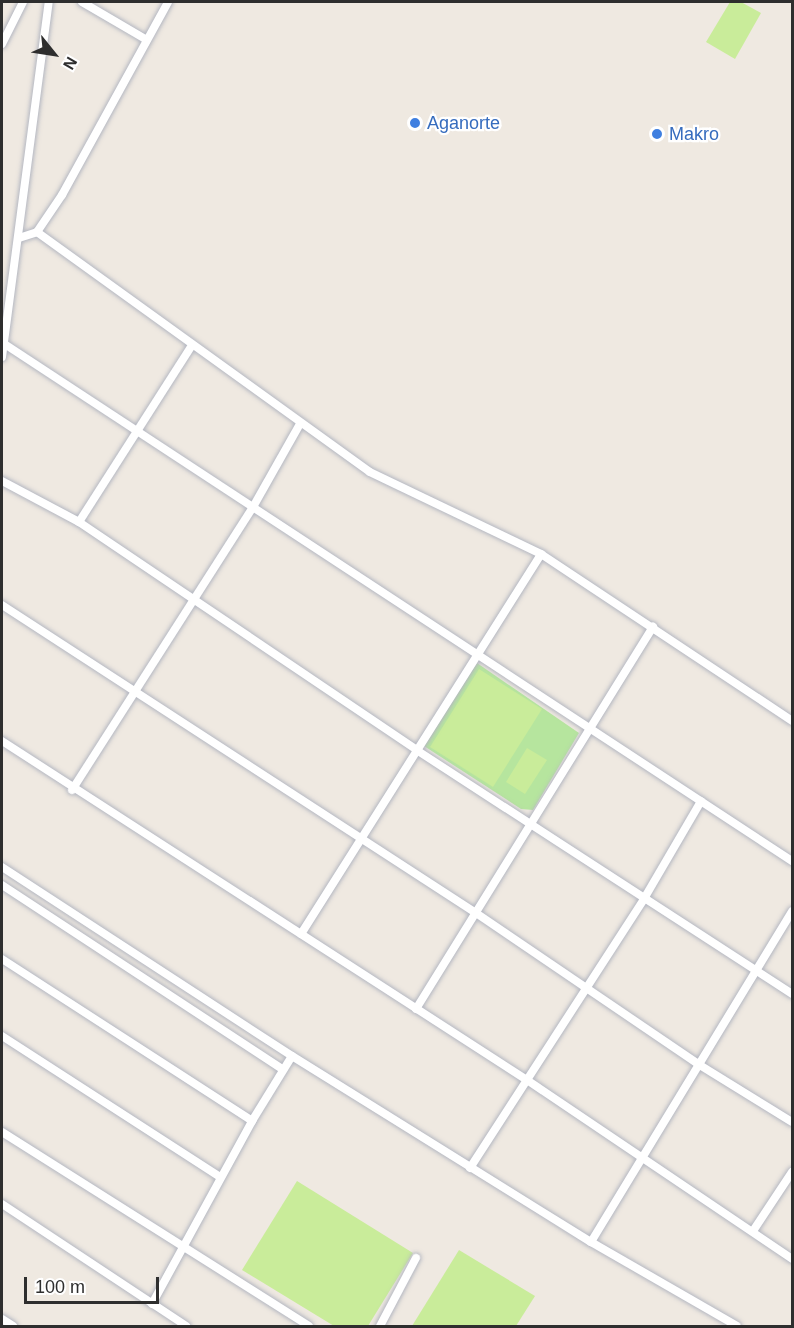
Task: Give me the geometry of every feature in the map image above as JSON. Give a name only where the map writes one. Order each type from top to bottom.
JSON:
[{"type":"street","points":[[2,44],[23,2]]},
{"type":"street","points":[[2,357],[48,2]]},
{"type":"street","points":[[82,2],[147,40]]},
{"type":"street","points":[[19,238],[37,232],[62,195],[168,2]]},
{"type":"street","points":[[37,232],[300,424],[370,472],[540,554],[792,721]]},
{"type":"street","points":[[3,343],[792,861]]},
{"type":"street","points":[[79,522],[192,345]]},
{"type":"street","points":[[72,789],[253,507],[300,424]]},
{"type":"street","points":[[2,481],[79,522],[418,751],[792,993]]},
{"type":"street","points":[[302,934],[540,554]]},
{"type":"street","points":[[2,605],[136,690],[359,841],[476,913],[586,990],[698,1064],[792,1122]]},
{"type":"street","points":[[416,1009],[653,627]]},
{"type":"street","points":[[2,741],[72,789],[527,1080],[792,1259]]},
{"type":"street","points":[[470,1168],[645,897],[700,801]]},
{"type":"street","points":[[2,867],[292,1056],[470,1168],[591,1242],[737,1326]]},
{"type":"street","points":[[2,885],[282,1069]]},
{"type":"street","points":[[591,1242],[645,1159],[698,1064],[792,911]]},
{"type":"street","points":[[2,959],[252,1121]]},
{"type":"street","points":[[2,1036],[220,1177]]},
{"type":"street","points":[[152,1304],[220,1177],[282,1069],[292,1056]]},
{"type":"street","points":[[2,1132],[183,1249],[309,1326]]},
{"type":"street","points":[[753,1231],[792,1172]]},
{"type":"street","points":[[2,1204],[186,1326]]},
{"type":"street","points":[[380,1326],[416,1258]]},
{"type":"street","points":[[2,1319],[13,1326]]},
{"type":"green space","points":[[730,2],[741,2],[761,13],[735,59],[706,42]]},
{"type":"green space","points":[[477,663],[579,733],[533,810],[521,809],[424,746]]},
{"type":"green space","points":[[479,669],[542,709],[493,787],[430,747]]},
{"type":"green space","points":[[527,748],[547,760],[525,794],[506,782]]},
{"type":"green space","points":[[297,1181],[413,1253],[368,1326],[334,1326],[242,1270]]},
{"type":"green space","points":[[459,1250],[535,1296],[516,1326],[412,1326]]},
{"type":"place","name":"Aganorte","points":[[415,123]]},
{"type":"place","name":"Makro","points":[[657,134]]}]
